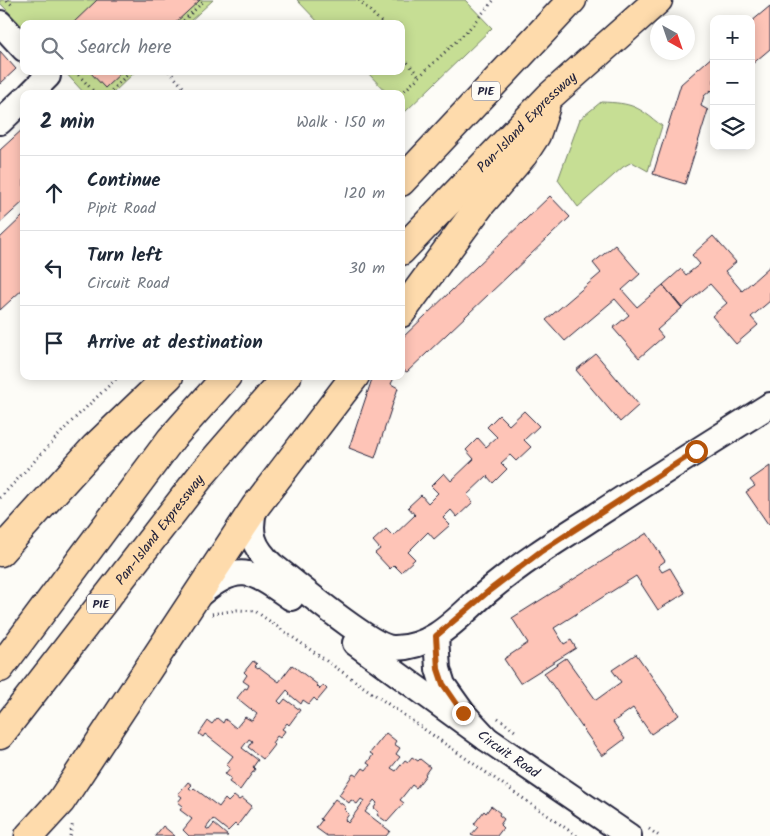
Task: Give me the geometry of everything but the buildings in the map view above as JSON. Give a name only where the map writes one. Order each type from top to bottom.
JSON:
[{"type":"highway","points":[[405,150],[463,95],[571,0]]},
{"type":"highway","name":"PIE","points":[[405,178],[571,0]]},
{"type":"highway","name":"Pan-Island Expressway","points":[[405,247],[550,96],[658,0]]},
{"type":"highway","points":[[405,308],[481,204],[524,154],[536,135],[550,96]]},
{"type":"highway","points":[[0,552],[95,447],[165,380]]},
{"type":"highway","points":[[0,668],[171,439],[223,380]]},
{"type":"highway","name":"Pan-Island Expressway","points":[[0,735],[203,473],[284,380]]},
{"type":"highway","points":[[54,836],[68,809],[195,598],[256,507],[352,380]]},
{"type":"highway","points":[[29,836],[68,809]]},
{"type":"street","points":[[0,23],[20,45]]},
{"type":"street","points":[[33,90],[45,75]]},
{"type":"street","points":[[0,122],[20,103]]},
{"type":"street","points":[[256,507],[252,520],[252,532],[261,554],[272,565],[376,643],[392,648],[414,646],[436,636],[490,590],[540,552],[770,405]]},
{"type":"street","points":[[195,598],[214,582],[226,576],[239,573],[252,574],[265,580],[487,739]]},
{"type":"street","name":"Circuit Road","points":[[436,636],[438,669],[443,684],[463,713],[487,739],[629,836]]},
{"type":"path","points":[[184,20],[205,0]]},
{"type":"path","points":[[359,0],[379,20]]},
{"type":"path","points":[[405,90],[468,31],[494,0]]},
{"type":"path","points":[[405,60],[419,76]]},
{"type":"path","points":[[79,75],[92,90]]},
{"type":"path","points":[[112,90],[127,75]]},
{"type":"path","points":[[173,75],[186,90]]},
{"type":"path","points":[[0,498],[71,422],[115,380]]},
{"type":"path","points":[[206,622],[212,614],[237,610],[255,610],[577,836]]},
{"type":"path","points":[[68,809],[70,836]]},
{"type":"green space","points":[[0,0],[213,0],[191,20],[20,20],[20,24],[0,3]]},
{"type":"green space","points":[[297,0],[465,0],[492,28],[405,112],[405,90],[384,90],[370,75],[405,75],[405,20],[316,20]]},
{"type":"green space","points":[[68,75],[132,75],[116,90],[81,90]]},
{"type":"green space","points":[[601,102],[621,103],[634,107],[662,126],[648,171],[632,162],[623,167],[578,207],[558,180],[580,119]]},
{"type":"route","points":[[463,713],[443,684],[438,669],[436,636],[490,590],[540,552],[696,451]]}]
